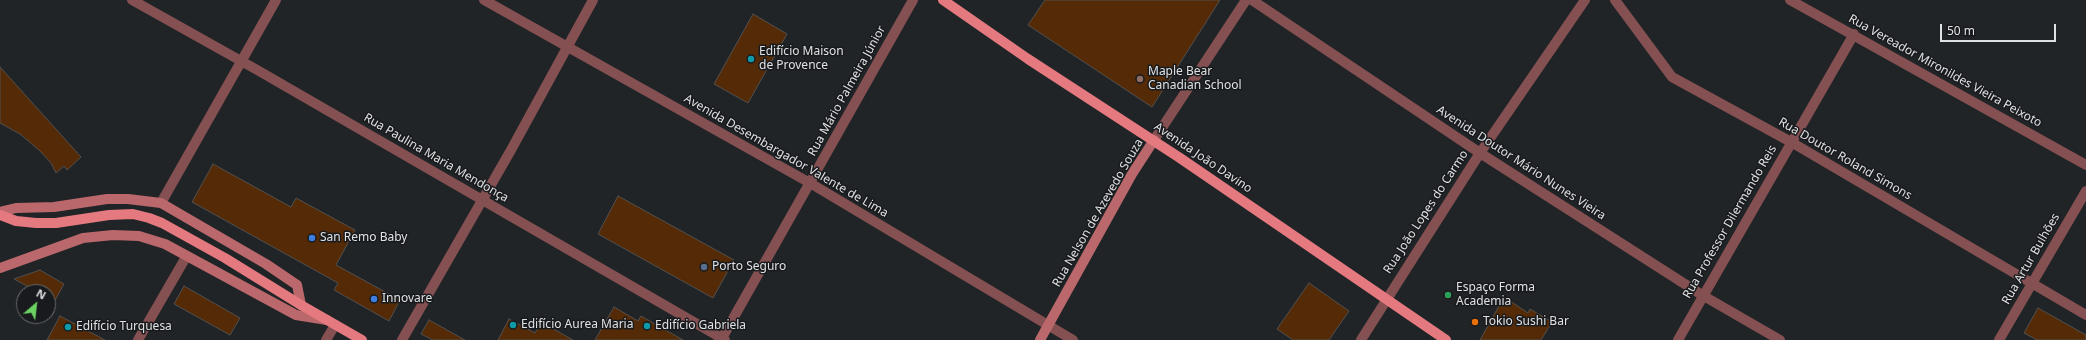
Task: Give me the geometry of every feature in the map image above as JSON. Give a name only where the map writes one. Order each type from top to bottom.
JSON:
[{"type":"main road","name":"Avenida João Davino","points":[[943,0],[1028,59],[1154,140],[1446,340]]},
{"type":"main road","name":"Rua Nelson de Azevedo Souza","points":[[1040,340],[1132,174],[1154,140]]},
{"type":"main road","points":[[0,212],[16,208],[54,207],[107,199],[128,199],[161,203],[266,264],[298,285],[301,305]]},
{"type":"main road","points":[[0,216],[16,221],[49,223],[109,215],[133,214],[162,223],[225,258],[301,305],[362,340]]},
{"type":"main road","points":[[0,268],[84,238],[113,235],[139,236],[165,244],[186,257],[296,315],[331,322]]},
{"type":"street","name":"Rua Paulina Maria Mendonça","points":[[132,0],[242,61],[722,339]]},
{"type":"street","points":[[161,203],[276,0]]},
{"type":"street","name":"Avenida Desembargador Valente de Lima","points":[[484,0],[567,48],[810,183],[1073,340]]},
{"type":"street","points":[[402,340],[594,0]]},
{"type":"street","name":"Rua Mário Palmeira Júnior","points":[[722,339],[913,0]]},
{"type":"street","name":"Rua Nelson de Azevedo Souza","points":[[1154,140],[1246,0]]},
{"type":"street","name":"Avenida Doutor Mário Nunes Vieira","points":[[1252,0],[1480,153],[1702,295],[1780,340]]},
{"type":"street","name":"Rua João Lopes do Carmo","points":[[1361,340],[1480,153],[1585,0]]},
{"type":"street","name":"Rua Doutor Roland Simons","points":[[1615,0],[1672,77],[1791,142],[2086,315]]},
{"type":"street","name":"Rua Vereador Mironildes Vieira Peixoto","points":[[1790,0],[1854,34],[2086,165]]},
{"type":"street","name":"Rua Professor Dilermando Reis","points":[[1678,340],[1702,295],[1854,34]]},
{"type":"street","name":"Rua Artur Bulhões","points":[[2000,340],[2086,191]]},
{"type":"street","points":[[138,340],[186,257]]},
{"type":"street","points":[[326,340],[331,322]]},
{"type":"building","name":"Maple Bear Canadian School","points":[[1045,0],[1220,0],[1152,107],[1028,25]]},
{"type":"building","name":"Edifício Maison de Provence","points":[[753,14],[787,34],[748,103],[714,84]]},
{"type":"building","points":[[0,67],[81,157],[67,170],[64,166],[56,173],[51,163],[40,151],[20,134],[0,123]]},
{"type":"building","points":[[213,164],[291,207],[296,198],[355,230],[336,265],[400,300],[389,321],[334,290],[338,283],[192,202]]},
{"type":"building","points":[[618,196],[734,260],[713,298],[598,234]]},
{"type":"building","points":[[40,270],[64,284],[56,298],[56,284],[23,284],[14,279]]},
{"type":"building","points":[[1309,283],[1349,311],[1329,340],[1293,340],[1277,329]]},
{"type":"building","points":[[184,286],[240,318],[230,335],[174,304]]},
{"type":"building","points":[[1504,297],[1528,313],[1530,309],[1552,322],[1541,340],[1480,340]]},
{"type":"building","points":[[614,307],[638,321],[641,316],[683,340],[595,340]]},
{"type":"building","points":[[2038,308],[2086,335],[2086,340],[2037,340],[2024,333]]},
{"type":"building","name":"Edifício Turquesa","points":[[60,316],[105,340],[47,340]]},
{"type":"building","points":[[509,319],[535,333],[541,322],[573,340],[498,340]]},
{"type":"building","points":[[429,320],[465,340],[433,340],[421,334]]},
{"type":"place","name":"Edifício Maison de Provence","points":[[751,59]]},
{"type":"place","name":"Maple Bear Canadian School","points":[[1140,79]]},
{"type":"place","name":"San Remo Baby","points":[[312,238]]},
{"type":"place","name":"Porto Seguro","points":[[704,267]]},
{"type":"place","name":"Espaço Forma Academia","points":[[1448,295]]},
{"type":"place","name":"Innovare","points":[[374,299]]},
{"type":"place","name":"Tokio Sushi Bar","points":[[1475,322]]},
{"type":"place","name":"Edifício Aurea Maria","points":[[513,325]]},
{"type":"place","name":"Edifício Gabriela","points":[[647,326]]},
{"type":"place","name":"Edifício Turquesa","points":[[68,327]]}]
